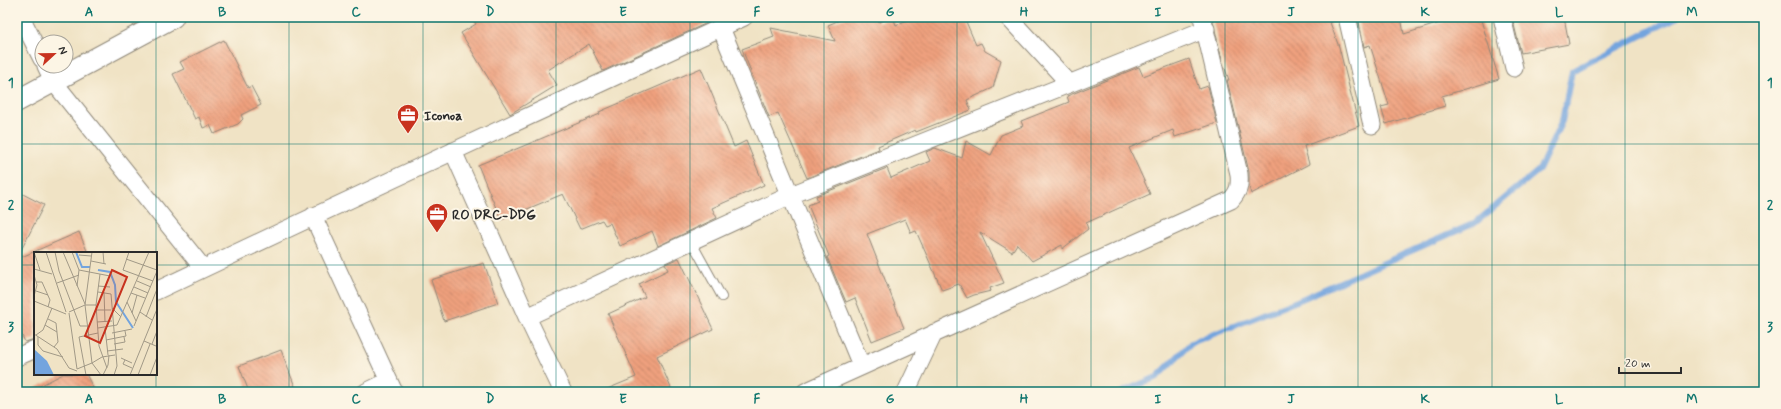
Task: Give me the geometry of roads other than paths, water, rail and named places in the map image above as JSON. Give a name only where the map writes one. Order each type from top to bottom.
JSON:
[{"type":"street","points":[[21,17],[34,43]]},
{"type":"street","points":[[74,63],[173,17]]},
{"type":"street","points":[[157,291],[313,216],[744,17]]},
{"type":"street","points":[[1008,17],[1069,84]]},
{"type":"street","points":[[1347,17],[1372,125]]},
{"type":"street","points":[[1502,17],[1514,68]]},
{"type":"street","points":[[527,317],[791,195],[1069,84],[1204,23],[1239,174],[1240,186],[1238,192],[1231,200],[861,365],[805,392]]},
{"type":"street","points":[[721,28],[861,365]]},
{"type":"street","points":[[17,102],[49,74],[203,268]]},
{"type":"street","points":[[453,151],[527,317],[563,392]]},
{"type":"street","points":[[313,216],[392,387],[366,392]]},
{"type":"street","points":[[906,392],[934,333]]},
{"type":"street","points":[[17,357],[34,349]]},
{"type":"lane","points":[[691,241],[722,297]]},
{"type":"waterway","points":[[1122,392],[1157,377],[1191,343],[1297,301],[1475,223],[1539,170],[1562,121],[1572,71],[1677,17]]},
{"type":"place","name":"Iconoa","points":[[408,134]]},
{"type":"place","name":"RO DRC-DDG","points":[[437,234]]}]
